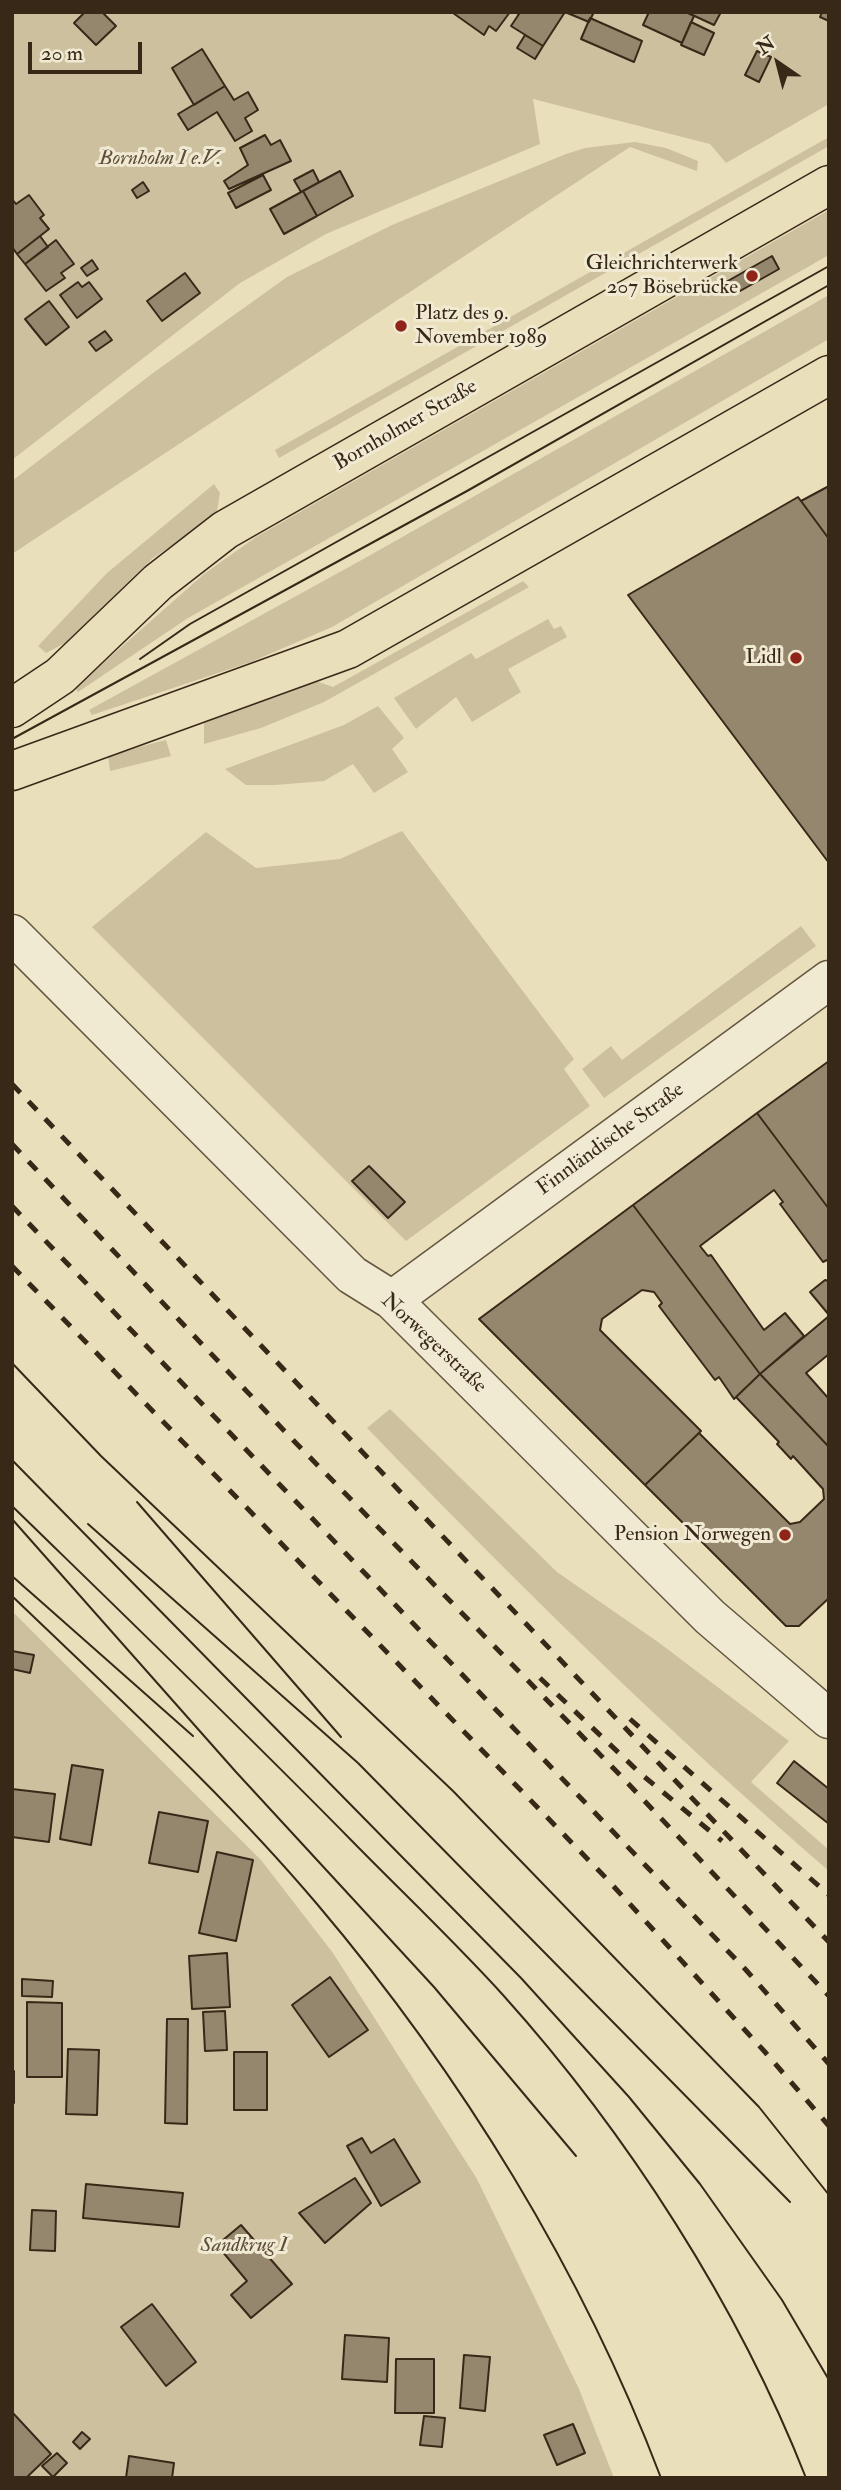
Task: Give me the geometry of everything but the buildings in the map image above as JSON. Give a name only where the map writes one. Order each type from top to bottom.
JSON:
[{"type":"main road","name":"Bornholmer Straße","points":[[12,708],[60,676],[158,582],[225,530],[829,184]]},
{"type":"main road","points":[[12,771],[303,668],[348,649],[829,375]]},
{"type":"street","name":"Norwegerstraße","points":[[12,934],[352,1275],[392,1300],[710,1617],[825,1708]]},
{"type":"street","name":"Finnländische Straße","points":[[392,1300],[829,980]]},
{"type":"green space","name":"Bornholm I e.V.","points":[[12,12],[829,12],[829,104],[726,163],[710,144],[533,99],[540,144],[326,234],[240,283],[12,460]]},
{"type":"green space","points":[[829,137],[829,146],[279,458],[275,450]]},
{"type":"green space","points":[[635,142],[666,148],[698,161],[697,171],[630,147],[12,554],[12,481],[153,373],[287,277],[392,225],[566,154],[585,148]]},
{"type":"green space","points":[[829,210],[829,255],[188,618],[78,692],[75,688],[204,574],[256,537]]},
{"type":"green space","points":[[829,295],[829,339],[332,627],[251,662],[92,715],[89,710],[367,557]]},
{"type":"green space","points":[[214,484],[220,493],[216,516],[153,558],[65,643],[46,653],[38,646],[107,573]]},
{"type":"green space","points":[[523,581],[529,587],[324,702],[261,728],[204,744],[204,722],[310,679],[333,687]]},
{"type":"green space","points":[[548,619],[554,629],[561,626],[567,637],[508,669],[521,692],[472,722],[456,697],[416,729],[394,698],[471,653],[476,659]]},
{"type":"green space","points":[[378,706],[404,738],[392,749],[408,772],[374,793],[353,764],[324,781],[275,785],[246,785],[225,769],[344,725]]},
{"type":"green space","points":[[166,740],[171,756],[110,771],[108,755]]},
{"type":"green space","points":[[402,831],[574,1059],[564,1069],[590,1106],[406,1241],[92,927],[206,832],[256,868],[340,859]]},
{"type":"green space","points":[[801,926],[816,946],[604,1098],[582,1069],[611,1046],[622,1060]]},
{"type":"green space","points":[[390,1409],[557,1572],[658,1642],[789,1741],[751,1782],[829,1850],[829,1871],[593,1655],[367,1428]]},
{"type":"green space","name":"Sandkrug I","points":[[12,1611],[261,1860],[333,1953],[477,2179],[579,2389],[614,2478],[12,2478]]},
{"type":"tram line","points":[[140,659],[190,624],[829,266]]},
{"type":"tram line","points":[[12,739],[467,491],[829,285]]},
{"type":"tram line","points":[[12,1363],[101,1456],[453,1791],[759,2107],[829,2195]]},
{"type":"tram line","points":[[12,1460],[521,1978],[629,2097],[700,2184],[782,2300],[829,2380]]},
{"type":"tram line","points":[[137,1502],[341,1737]]},
{"type":"tram line","points":[[12,1506],[447,1936],[549,2048],[593,2104],[676,2223],[747,2349],[779,2413],[806,2478]]},
{"type":"tram line","points":[[12,1519],[236,1772],[434,1987],[576,2156]]},
{"type":"tram line","points":[[88,1524],[358,1763],[790,2202]]},
{"type":"tram line","points":[[12,1576],[193,1736]]},
{"type":"tram line","points":[[12,1596],[169,1746],[245,1824],[317,1904],[420,2036],[468,2105],[555,2250],[594,2324],[661,2478]]},
{"type":"railway","points":[[12,1084],[829,1942]]},
{"type":"railway","points":[[12,1144],[293,1440],[620,1775],[829,1996]]},
{"type":"railway","points":[[12,1206],[746,1970],[829,2064]]},
{"type":"railway","points":[[12,1266],[606,1878],[829,2126]]},
{"type":"railway","points":[[540,1678],[641,1774],[722,1841]]},
{"type":"railway","points":[[630,1719],[829,1895]]},
{"type":"place","name":"Gleichrichterwerk 207 Bösebrücke","points":[[752,276]]},
{"type":"place","name":"Platz des 9. November 1989","points":[[401,326]]},
{"type":"place","name":"Lidl","points":[[796,658]]},
{"type":"place","name":"Pension Norwegen","points":[[785,1535]]}]
